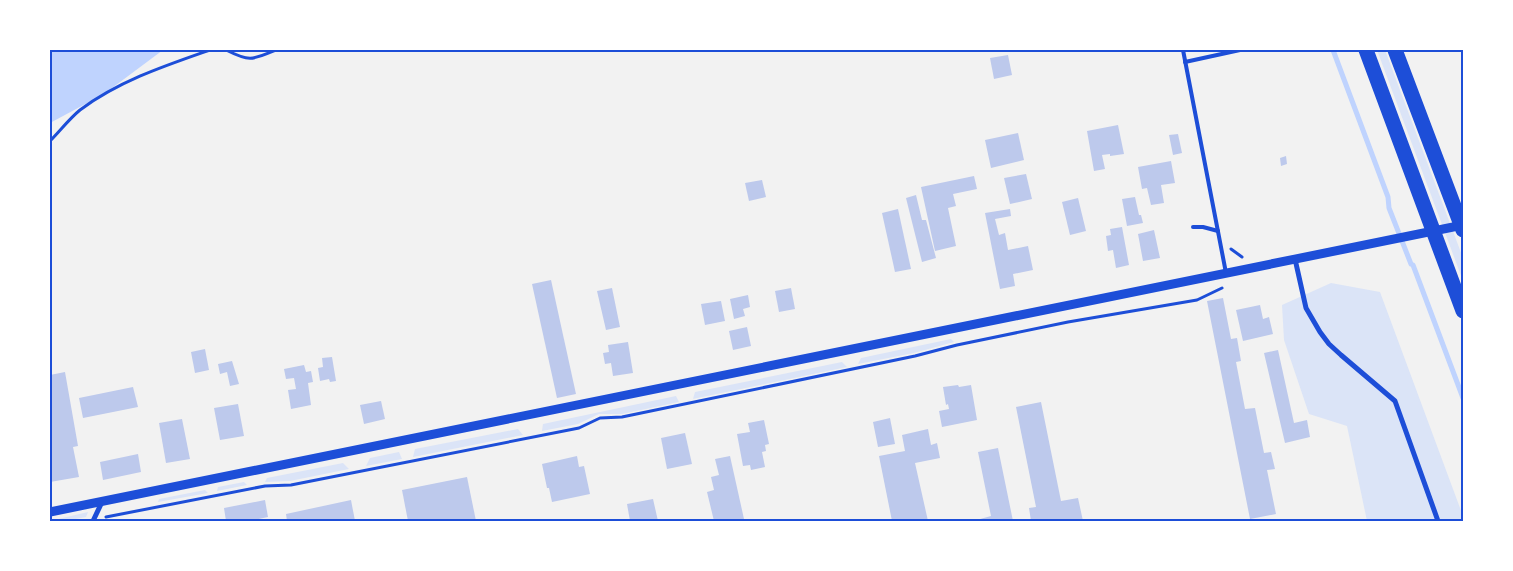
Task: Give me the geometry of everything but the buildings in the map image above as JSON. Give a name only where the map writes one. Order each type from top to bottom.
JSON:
[{"type":"highway","points":[[1366,50],[1463,312]]},
{"type":"highway","points":[[1395,50],[1463,230]]},
{"type":"street","points":[[50,512],[1463,225]]},
{"type":"street","points":[[1295,259],[1306,308],[1320,332],[1335,350],[1395,400],[1438,521]]},
{"type":"street","points":[[93,521],[102,502]]},
{"type":"lane","points":[[1183,50],[1226,273]]},
{"type":"lane","points":[[1185,62],[1240,50]]},
{"type":"lane","points":[[1193,227],[1203,227],[1218,231]]},
{"type":"path","points":[[50,141],[79,111],[123,83],[153,69],[210,50]]},
{"type":"path","points":[[226,50],[243,58],[254,59],[276,50]]},
{"type":"path","points":[[113,515],[265,486],[291,484],[579,428],[600,418],[622,417],[915,356],[958,344],[1068,322],[1196,300],[1230,284]]},
{"type":"shaded area","points":[[1377,50],[1385,50],[1463,258],[1463,281]]},
{"type":"shaded area","points":[[1331,283],[1380,292],[1463,516],[1463,521],[1367,521],[1347,426],[1309,414],[1284,340],[1282,305]]},
{"type":"shaded area","points":[[951,339],[954,342],[914,353],[858,364],[861,358]]},
{"type":"shaded area","points":[[842,362],[847,367],[693,399],[695,392]]},
{"type":"shaded area","points":[[676,396],[679,402],[622,414],[599,414],[578,424],[542,431],[543,424]]},
{"type":"shaded area","points":[[518,429],[523,435],[413,457],[415,449]]},
{"type":"shaded area","points":[[399,452],[402,459],[366,466],[370,458]]},
{"type":"shaded area","points":[[343,463],[349,469],[290,481],[265,482],[267,478]]},
{"type":"shaded area","points":[[244,482],[247,485],[217,491],[218,487]]},
{"type":"shaded area","points":[[205,490],[208,493],[158,502],[159,499]]},
{"type":"shaded area","points":[[88,512],[86,517],[65,521],[50,521]]},
{"type":"water","points":[[50,50],[163,50],[104,94],[50,123]]},
{"type":"waterway","points":[[1333,50],[1411,264]]},
{"type":"waterway","points":[[1413,265],[1463,398]]}]
